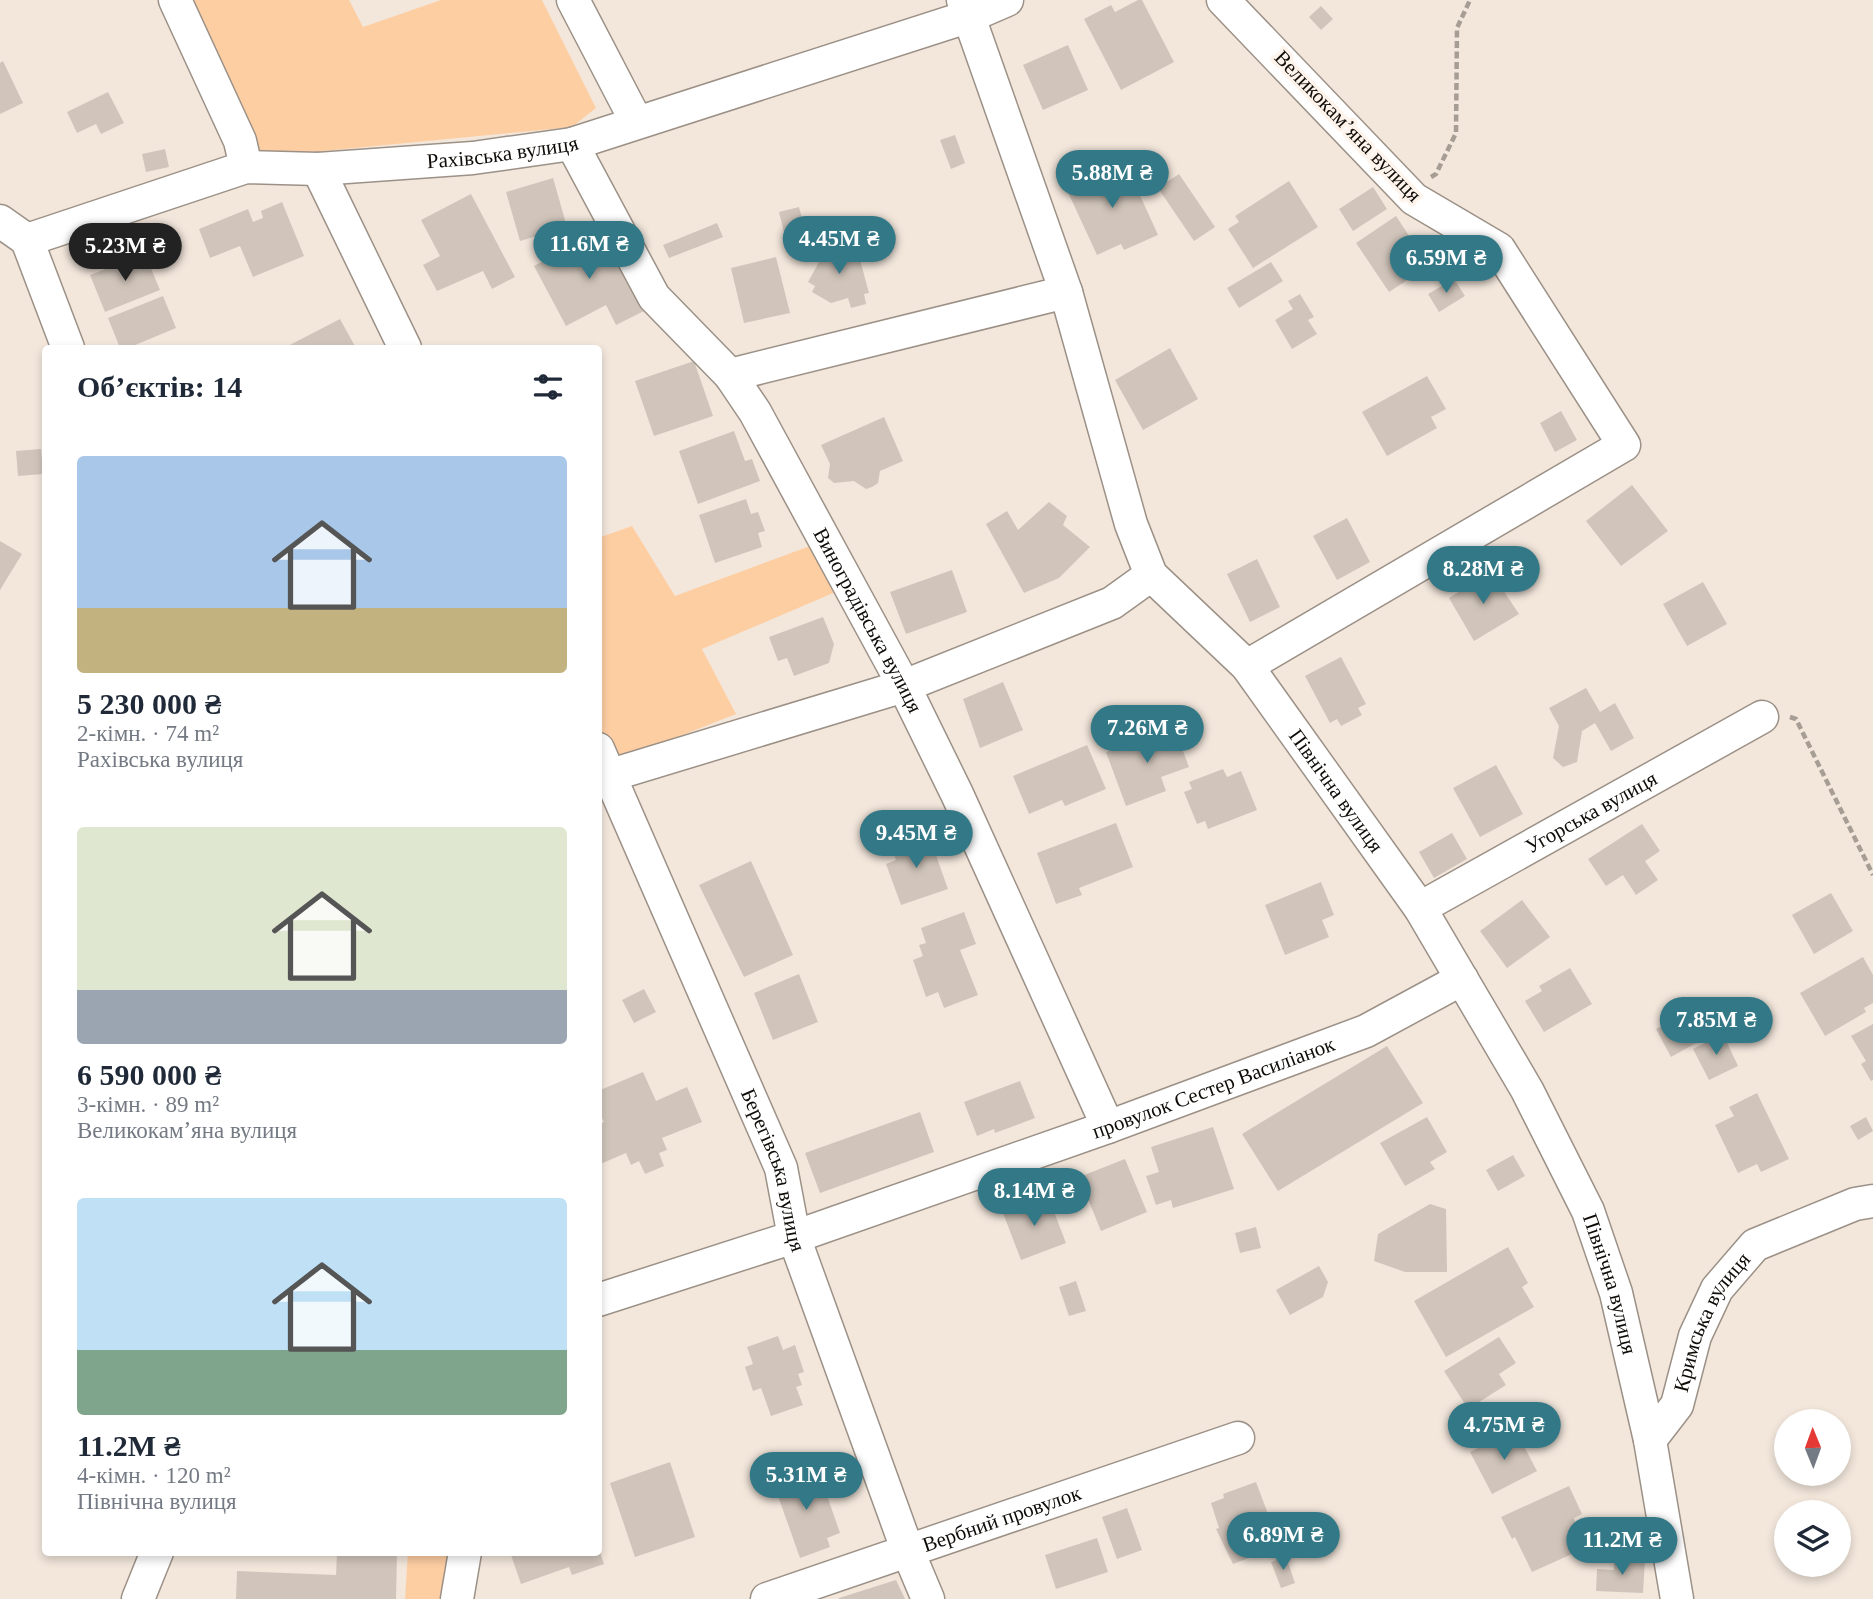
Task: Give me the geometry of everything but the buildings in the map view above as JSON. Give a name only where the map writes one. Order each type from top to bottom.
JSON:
[{"type":"street","points":[[175,0],[240,141],[246,167]]},
{"type":"street","points":[[573,0],[636,121]]},
{"type":"street","points":[[967,8],[1007,0]]},
{"type":"street","name":"Великокамʼяна вулиця","points":[[1223,0],[1414,199],[1499,249],[1624,445],[1247,666]]},
{"type":"street","name":"Рахівська вулиця","points":[[27,240],[246,167],[317,169],[473,158],[572,144],[967,8]]},
{"type":"street","name":"Північна вулиця","points":[[967,8],[1066,292],[1131,524],[1151,575],[1247,666],[1420,908],[1527,1090],[1588,1211],[1616,1293],[1650,1440],[1677,1599]]},
{"type":"street","name":"Виноградівська вулиця","points":[[572,144],[654,297],[730,374],[755,412],[904,685],[957,794],[1108,1127]]},
{"type":"street","points":[[317,169],[404,345]]},
{"type":"street","points":[[0,220],[27,240],[67,345]]},
{"type":"street","points":[[730,374],[1066,292]]},
{"type":"street","points":[[605,762],[904,685],[1112,603],[1151,575]]},
{"type":"street","name":"Угорська вулиця","points":[[1420,908],[1762,717]]},
{"type":"street","name":"Берегівська вулиця","points":[[605,762],[780,1168],[794,1237],[907,1549],[928,1599]]},
{"type":"street","name":"провулок Сестер Василіанок","points":[[602,1299],[794,1237],[1108,1127],[1366,1031],[1462,979]]},
{"type":"street","name":"Кримська вулиця","points":[[1650,1440],[1677,1405],[1695,1336],[1717,1289],[1755,1245],[1855,1204],[1873,1201]]},
{"type":"street","name":"Вербний провулок","points":[[767,1599],[1238,1438]]},
{"type":"street","points":[[138,1599],[155,1556]]},
{"type":"street","points":[[457,1599],[464,1556]]},
{"type":"path","points":[[1406,190],[1436,174],[1456,133],[1457,28],[1470,0]]},
{"type":"path","points":[[1762,717],[1781,713],[1796,719],[1873,875]]},
{"type":"shaded area","points":[[190,0],[349,0],[363,27],[441,0],[542,0],[596,108],[572,127],[313,152],[253,151]]},
{"type":"shaded area","points":[[632,526],[675,596],[818,543],[838,591],[702,649],[736,714],[614,762],[602,734],[602,537]]},
{"type":"shaded area","points":[[408,1556],[452,1556],[451,1593],[440,1599],[405,1599]]}]
